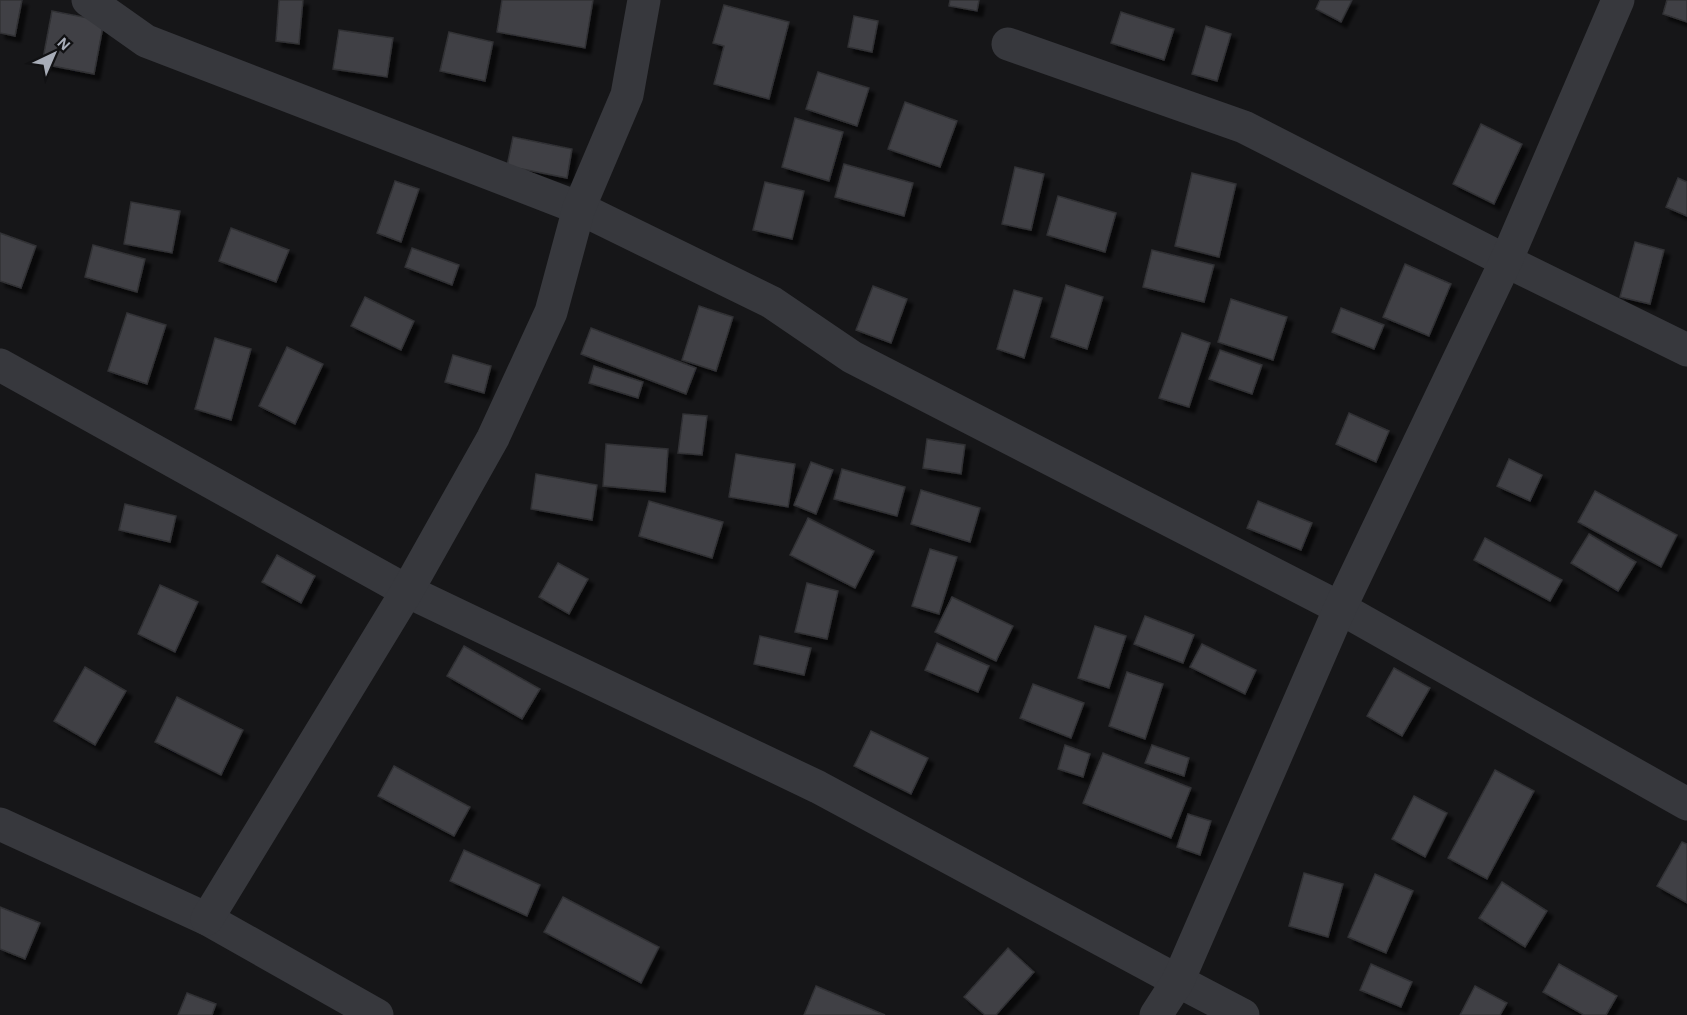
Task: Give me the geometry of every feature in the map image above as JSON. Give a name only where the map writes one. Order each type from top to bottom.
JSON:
[{"type":"street","points":[[88,0],[146,41],[579,208],[771,302],[852,357],[1340,608],[1687,804]]},
{"type":"street","points":[[207,919],[407,591],[493,438],[551,312],[579,208],[627,95],[644,0]]},
{"type":"street","points":[[1156,1015],[1178,981],[1340,608],[1506,261],[1618,0]]},
{"type":"street","points":[[1008,44],[1244,127],[1506,261],[1687,350]]},
{"type":"street","points":[[0,365],[407,591],[818,787],[1243,1015]]},
{"type":"street","points":[[0,824],[207,919],[359,1010]]},
{"type":"building","points":[[0,0],[22,0],[15,36],[0,33]]},
{"type":"building","points":[[279,0],[303,0],[299,44],[276,41]]},
{"type":"building","points":[[502,0],[593,0],[585,48],[497,32]]},
{"type":"building","points":[[950,0],[979,0],[977,11],[949,6]]},
{"type":"building","points":[[1320,0],[1352,0],[1341,22],[1316,9]]},
{"type":"building","points":[[1667,0],[1687,0],[1687,22],[1663,14]]},
{"type":"building","points":[[724,5],[789,22],[769,99],[714,84],[724,46],[713,43]]},
{"type":"building","points":[[52,11],[104,21],[94,74],[42,64]]},
{"type":"building","points":[[1121,12],[1174,29],[1164,60],[1111,43]]},
{"type":"building","points":[[854,16],[878,21],[872,52],[848,47]]},
{"type":"building","points":[[1206,26],[1231,34],[1217,81],[1192,74]]},
{"type":"building","points":[[339,30],[393,38],[387,77],[333,69]]},
{"type":"building","points":[[449,32],[493,42],[485,81],[440,71]]},
{"type":"building","points":[[818,72],[869,88],[857,126],[806,109]]},
{"type":"building","points":[[905,102],[957,121],[940,167],[888,149]]},
{"type":"building","points":[[795,118],[843,132],[829,181],[782,167]]},
{"type":"building","points":[[1481,124],[1522,144],[1494,204],[1453,184]]},
{"type":"building","points":[[513,137],[572,149],[567,178],[507,166]]},
{"type":"building","points":[[844,164],[913,183],[904,216],[835,197]]},
{"type":"building","points":[[1015,167],[1044,174],[1031,230],[1002,224]]},
{"type":"building","points":[[1192,173],[1236,184],[1219,257],[1175,246]]},
{"type":"building","points":[[1678,178],[1687,182],[1687,216],[1666,207]]},
{"type":"building","points":[[395,181],[419,189],[401,242],[377,233]]},
{"type":"building","points":[[765,182],[804,191],[792,239],[753,230]]},
{"type":"building","points":[[1058,196],[1116,213],[1105,252],[1047,235]]},
{"type":"building","points":[[131,202],[180,211],[172,253],[124,244]]},
{"type":"building","points":[[231,228],[289,250],[276,282],[219,261]]},
{"type":"building","points":[[0,233],[36,246],[21,288],[0,281]]},
{"type":"building","points":[[1635,242],[1664,250],[1650,304],[1620,297]]},
{"type":"building","points":[[93,245],[145,259],[137,292],[85,277]]},
{"type":"building","points":[[412,248],[459,265],[452,285],[405,267]]},
{"type":"building","points":[[1152,250],[1214,265],[1204,302],[1143,287]]},
{"type":"building","points":[[1405,264],[1451,284],[1429,336],[1383,317]]},
{"type":"building","points":[[1066,285],[1103,297],[1087,349],[1051,337]]},
{"type":"building","points":[[873,286],[907,299],[891,343],[856,330]]},
{"type":"building","points":[[1014,290],[1042,298],[1024,358],[997,349]]},
{"type":"building","points":[[365,297],[414,321],[401,350],[351,326]]},
{"type":"building","points":[[1231,299],[1287,317],[1273,360],[1218,342]]},
{"type":"building","points":[[699,306],[733,317],[716,371],[682,360]]},
{"type":"building","points":[[1341,308],[1384,325],[1374,349],[1332,332]]},
{"type":"building","points":[[127,313],[166,325],[147,384],[108,371]]},
{"type":"building","points":[[591,328],[696,368],[686,394],[581,354]]},
{"type":"building","points":[[1182,333],[1210,343],[1189,407],[1159,398]]},
{"type":"building","points":[[215,338],[251,349],[231,420],[195,409]]},
{"type":"building","points":[[287,347],[323,364],[295,424],[259,406]]},
{"type":"building","points":[[1220,350],[1262,365],[1252,394],[1209,379]]},
{"type":"building","points":[[453,355],[491,366],[484,393],[445,382]]},
{"type":"building","points":[[594,366],[643,382],[638,398],[589,383]]},
{"type":"building","points":[[1349,413],[1389,431],[1376,462],[1336,444]]},
{"type":"building","points":[[683,414],[707,416],[702,455],[678,453]]},
{"type":"building","points":[[927,439],[965,445],[961,474],[923,468]]},
{"type":"building","points":[[606,444],[668,449],[665,492],[603,486]]},
{"type":"building","points":[[736,454],[795,464],[788,507],[729,497]]},
{"type":"building","points":[[1509,459],[1542,475],[1530,501],[1497,486]]},
{"type":"building","points":[[811,462],[833,470],[816,514],[794,505]]},
{"type":"building","points":[[842,469],[905,487],[897,516],[834,499]]},
{"type":"building","points":[[536,474],[597,485],[592,520],[531,509]]},
{"type":"building","points":[[921,490],[980,508],[970,542],[911,524]]},
{"type":"building","points":[[1595,491],[1677,535],[1661,567],[1578,522]]},
{"type":"building","points":[[649,501],[723,522],[712,558],[639,536]]},
{"type":"building","points":[[1258,501],[1312,523],[1301,550],[1247,528]]},
{"type":"building","points":[[125,504],[176,516],[170,542],[119,530]]},
{"type":"building","points":[[808,518],[874,551],[855,588],[790,555]]},
{"type":"building","points":[[1589,534],[1636,562],[1618,591],[1571,563]]},
{"type":"building","points":[[1485,538],[1562,580],[1550,601],[1474,560]]},
{"type":"building","points":[[930,549],[957,557],[939,614],[912,606]]},
{"type":"building","points":[[277,555],[315,576],[301,603],[262,582]]},
{"type":"building","points":[[558,563],[588,579],[569,614],[539,597]]},
{"type":"building","points":[[807,583],[838,591],[827,639],[795,632]]},
{"type":"building","points":[[160,585],[198,602],[175,652],[138,634]]},
{"type":"building","points":[[952,597],[1013,626],[996,661],[935,632]]},
{"type":"building","points":[[1145,616],[1194,635],[1183,663],[1134,644]]},
{"type":"building","points":[[1095,626],[1126,636],[1109,688],[1078,678]]},
{"type":"building","points":[[760,636],[811,648],[804,675],[754,664]]},
{"type":"building","points":[[937,643],[989,666],[978,692],[925,670]]},
{"type":"building","points":[[1202,644],[1256,670],[1245,694],[1190,667]]},
{"type":"building","points":[[464,646],[540,689],[522,719],[447,676]]},
{"type":"building","points":[[85,667],[126,691],[95,745],[54,721]]},
{"type":"building","points":[[1394,668],[1430,688],[1402,736],[1367,716]]},
{"type":"building","points":[[1127,672],[1163,684],[1145,739],[1109,726]]},
{"type":"building","points":[[1033,684],[1084,703],[1071,738],[1020,718]]},
{"type":"building","points":[[177,697],[243,730],[221,775],[155,742]]},
{"type":"building","points":[[871,731],[928,758],[911,794],[854,766]]},
{"type":"building","points":[[1065,745],[1090,754],[1083,777],[1058,769]]},
{"type":"building","points":[[1152,745],[1189,758],[1184,776],[1145,763]]},
{"type":"building","points":[[1103,753],[1191,788],[1171,838],[1083,803]]},
{"type":"building","points":[[394,766],[470,807],[454,836],[378,796]]},
{"type":"building","points":[[1495,770],[1534,791],[1487,879],[1448,858]]},
{"type":"building","points":[[1414,796],[1447,813],[1425,857],[1392,839]]},
{"type":"building","points":[[1188,814],[1211,821],[1200,855],[1177,847]]},
{"type":"building","points":[[1682,842],[1687,844],[1687,903],[1657,886]]},
{"type":"building","points":[[464,850],[540,885],[527,916],[450,881]]},
{"type":"building","points":[[1304,873],[1343,884],[1328,937],[1289,926]]},
{"type":"building","points":[[1375,874],[1413,891],[1386,953],[1348,937]]},
{"type":"building","points":[[1502,882],[1547,911],[1525,947],[1479,918]]},
{"type":"building","points":[[563,897],[659,947],[641,983],[544,932]]},
{"type":"building","points":[[0,907],[40,923],[25,959],[0,949]]},
{"type":"building","points":[[1008,948],[1034,972],[996,1015],[985,1015],[964,997]]},
{"type":"building","points":[[1371,964],[1412,982],[1401,1007],[1360,990]]},
{"type":"building","points":[[1559,964],[1617,996],[1606,1015],[1584,1015],[1543,992]]},
{"type":"building","points":[[816,986],[885,1015],[804,1015]]},
{"type":"building","points":[[1475,986],[1507,1003],[1500,1015],[1460,1015]]},
{"type":"building","points":[[187,993],[216,1004],[212,1015],[178,1015]]}]
